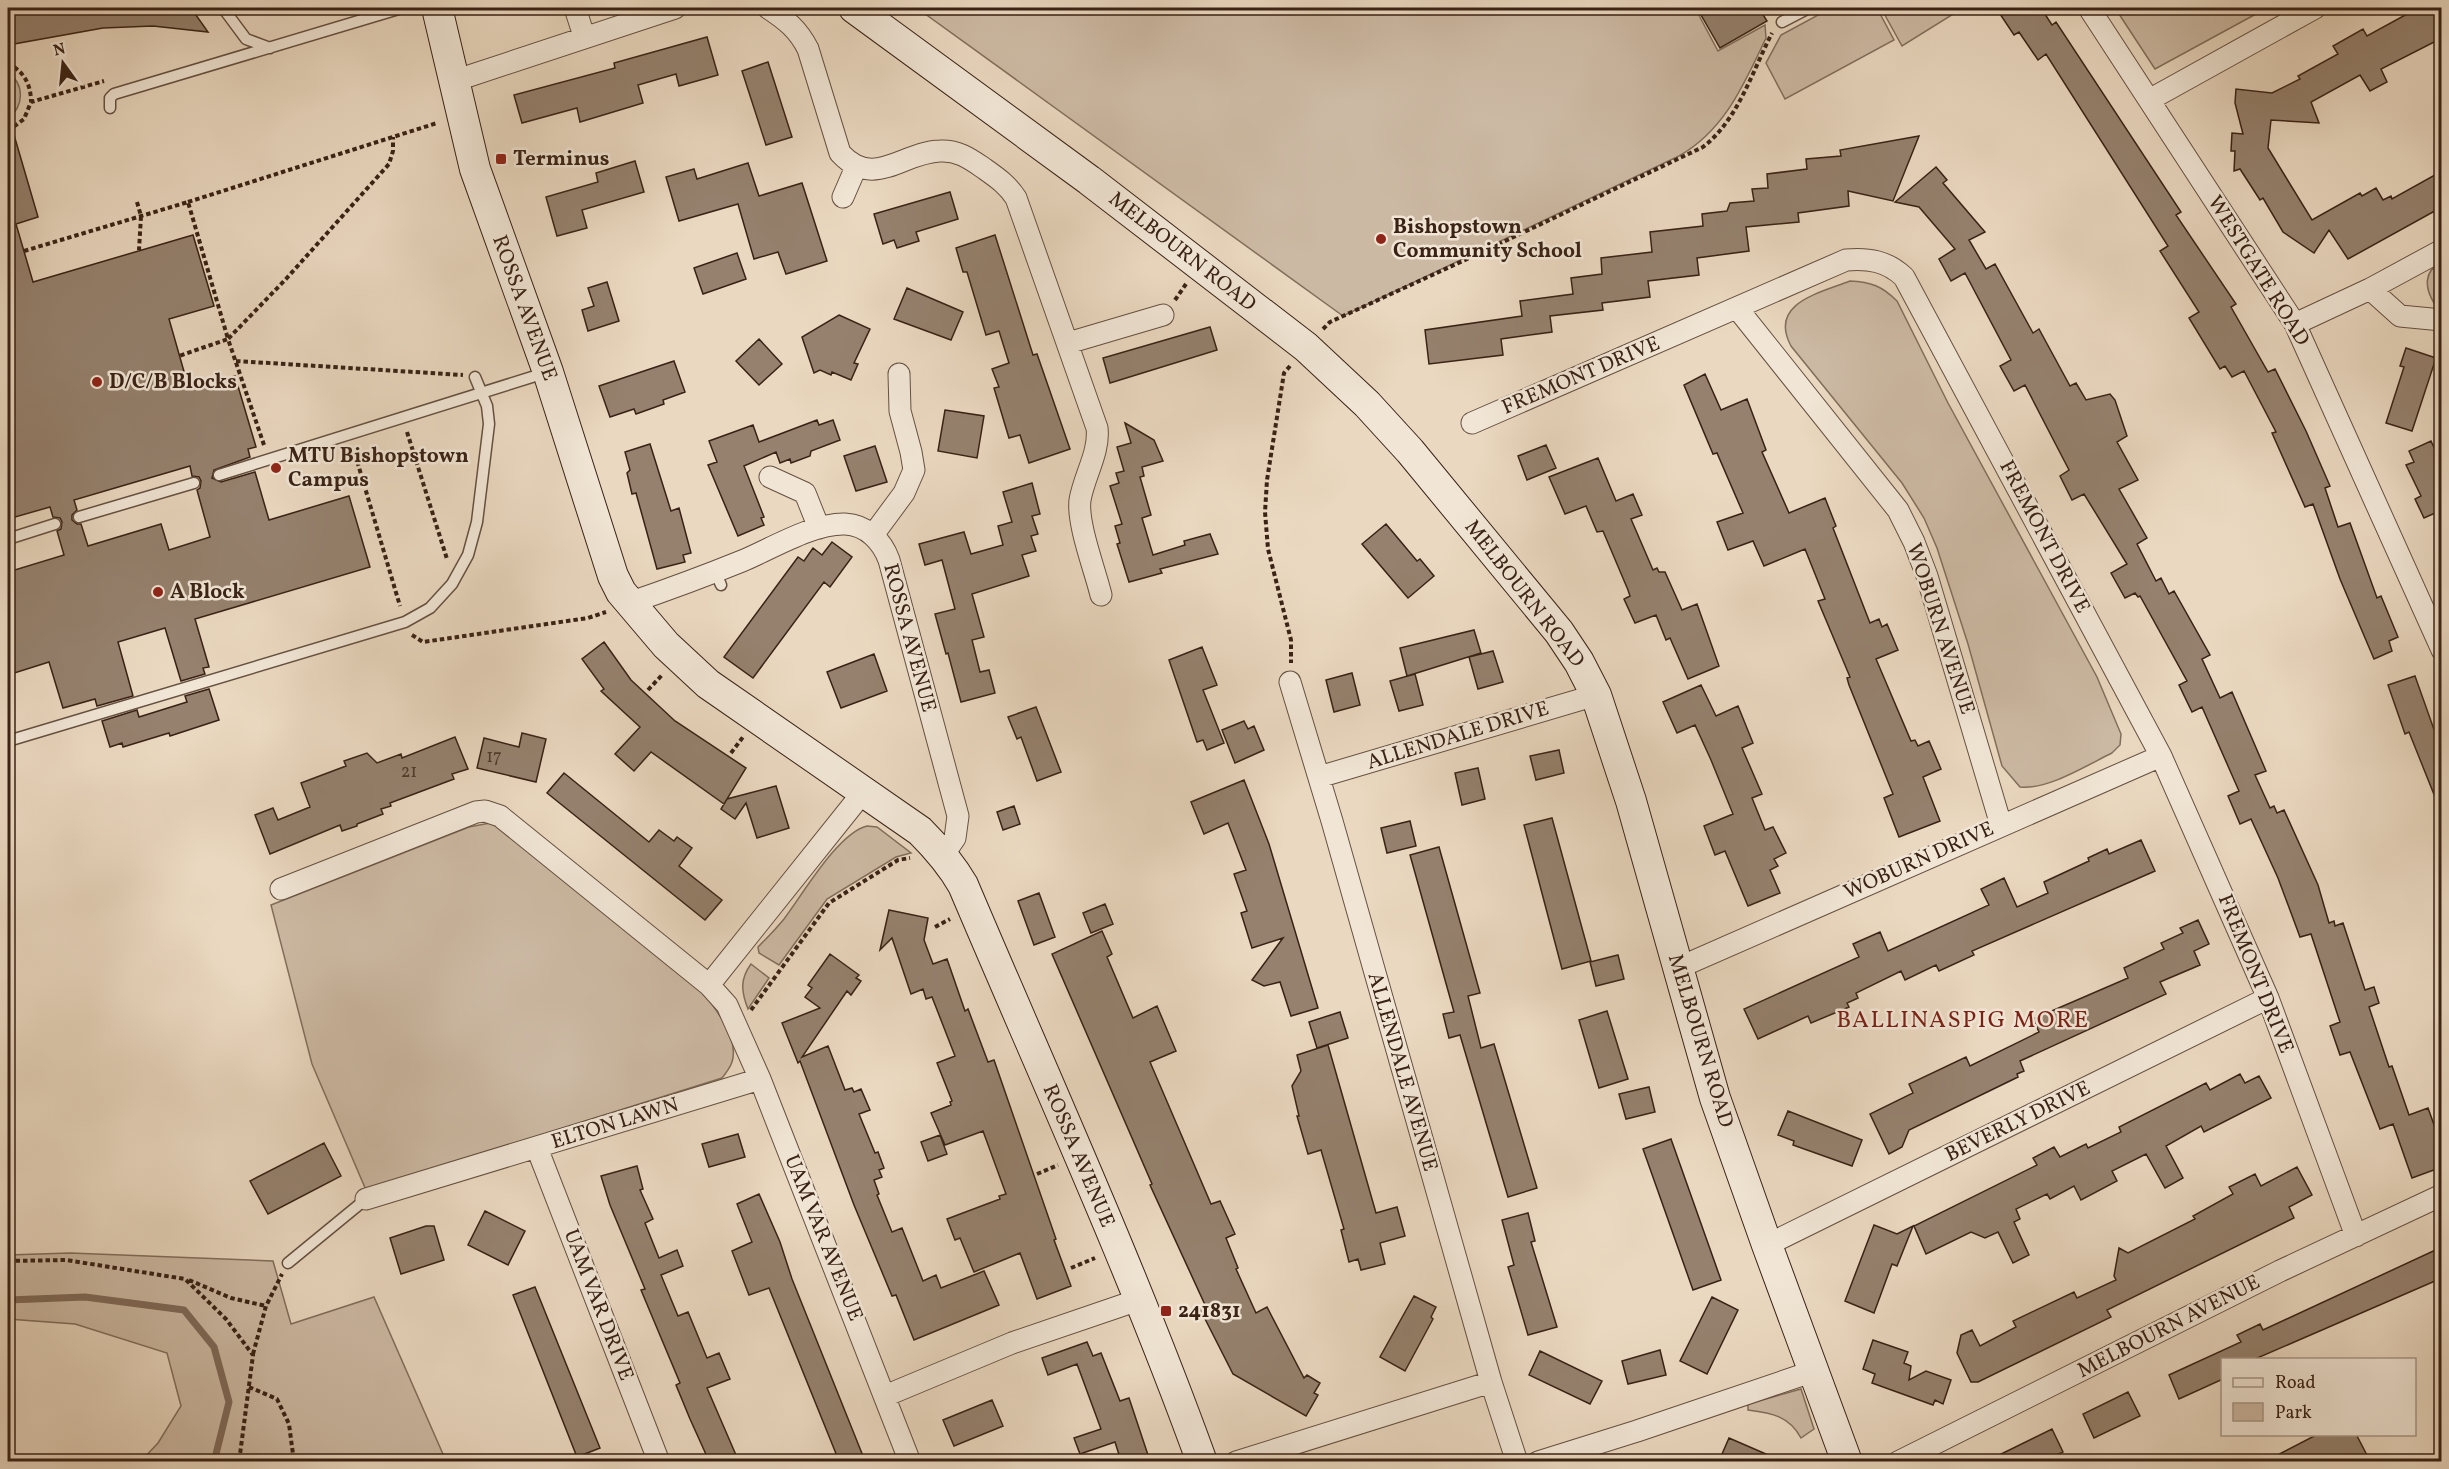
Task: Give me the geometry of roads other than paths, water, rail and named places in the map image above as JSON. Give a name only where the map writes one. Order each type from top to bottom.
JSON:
[{"type":"street","name":"ROSSA AVENUE","points":[[437,8],[476,169],[548,372],[599,539],[613,576],[629,603],[684,664],[708,684],[920,831],[944,854],[963,885],[1177,1393],[1202,1461]]},
{"type":"street","points":[[575,8],[584,36]]},
{"type":"street","points":[[454,81],[584,36],[675,8]]},
{"type":"street","points":[[768,8],[791,23],[801,35],[808,49],[840,153],[856,167],[882,168],[941,150],[965,155],[1006,183],[1016,198],[1098,428],[1098,441],[1081,496],[1080,516],[1101,595]]},
{"type":"street","name":"MELBOURN ROAD","points":[[854,8],[1089,180],[1306,347],[1367,404],[1452,500],[1559,632],[1579,662],[1596,695],[1631,801],[1715,1098],[1847,1461]]},
{"type":"street","name":"WESTGATE ROAD","points":[[2089,8],[2295,324],[2436,624],[2442,650]]},
{"type":"street","points":[[2149,100],[2315,8]]},
{"type":"street","points":[[843,198],[856,167]]},
{"type":"street","points":[[2295,324],[2370,290],[2442,250]]},
{"type":"street","name":"FREMONT DRIVE","points":[[1472,423],[1846,260],[1877,261],[1890,266],[1904,277],[2161,756],[2268,998],[2356,1236]]},
{"type":"street","points":[[2370,290],[2400,316],[2442,320]]},
{"type":"street","name":"WOBURN AVENUE","points":[[1737,308],[1878,482],[1898,510],[1927,576],[2001,825]]},
{"type":"street","points":[[1068,343],[1163,315]]},
{"type":"street","points":[[629,603],[718,578],[819,528],[848,524],[858,526],[873,535],[904,493],[914,470],[900,411],[899,374]]},
{"type":"street","points":[[770,477],[805,494],[819,528]]},
{"type":"street","name":"ROSSA AVENUE","points":[[873,535],[885,551],[895,581],[958,816],[955,838],[944,854]]},
{"type":"street","name":"ALLENDALE AVENUE","points":[[1290,682],[1491,1382],[1517,1461]]},
{"type":"street","name":"ALLENDALE DRIVE","points":[[1319,777],[1596,695]]},
{"type":"street","name":"WOBURN DRIVE","points":[[1678,968],[2161,756]]},
{"type":"street","points":[[709,985],[864,791]]},
{"type":"street","points":[[281,889],[476,812],[484,811],[507,821],[709,985],[727,1005],[760,1079]]},
{"type":"street","name":"BEVERLY DRIVE","points":[[1767,1245],[2268,998]]},
{"type":"street","name":"ELTON LAWN","points":[[366,1200],[760,1079]]},
{"type":"street","name":"UAM VAR AVENUE","points":[[760,1079],[910,1461]]},
{"type":"street","name":"UAM VAR DRIVE","points":[[537,1148],[659,1461]]},
{"type":"street","name":"MELBOURN AVENUE","points":[[1898,1461],[2442,1195]]},
{"type":"street","points":[[885,1396],[1002,1347],[1138,1300]]},
{"type":"street","points":[[1538,1461],[1637,1431],[1814,1371]]},
{"type":"street","points":[[1236,1461],[1491,1382]]},
{"type":"lane","points":[[223,8],[246,39],[270,48]]},
{"type":"lane","points":[[110,108],[110,98],[114,94],[402,8]]},
{"type":"lane","points":[[1782,22],[1809,8]]},
{"type":"lane","points":[[219,475],[548,372]]},
{"type":"lane","points":[[8,741],[405,622],[430,608],[454,580],[468,555],[477,522],[489,424],[487,406],[480,394],[475,377]]},
{"type":"lane","points":[[79,517],[194,483]]},
{"type":"lane","points":[[8,539],[55,524]]},
{"type":"lane","points":[[288,1263],[366,1200]]},
{"type":"waterway","points":[[8,1300],[85,1297],[184,1310],[214,1347],[229,1402],[214,1462]]},
{"type":"place","name":"Terminus","points":[[501,159]]},
{"type":"place","name":"Bishopstown Community School","points":[[1381,239]]},
{"type":"place","name":"D/C/B Blocks","points":[[97,382]]},
{"type":"place","name":"MTU Bishopstown Campus","points":[[276,468]]},
{"type":"place","name":"A Block","points":[[158,592]]},
{"type":"place","name":"241831","points":[[1166,1311]]},
{"type":"district","name":"BALLINASPIG MORE","points":[[1963,1021]]}]
